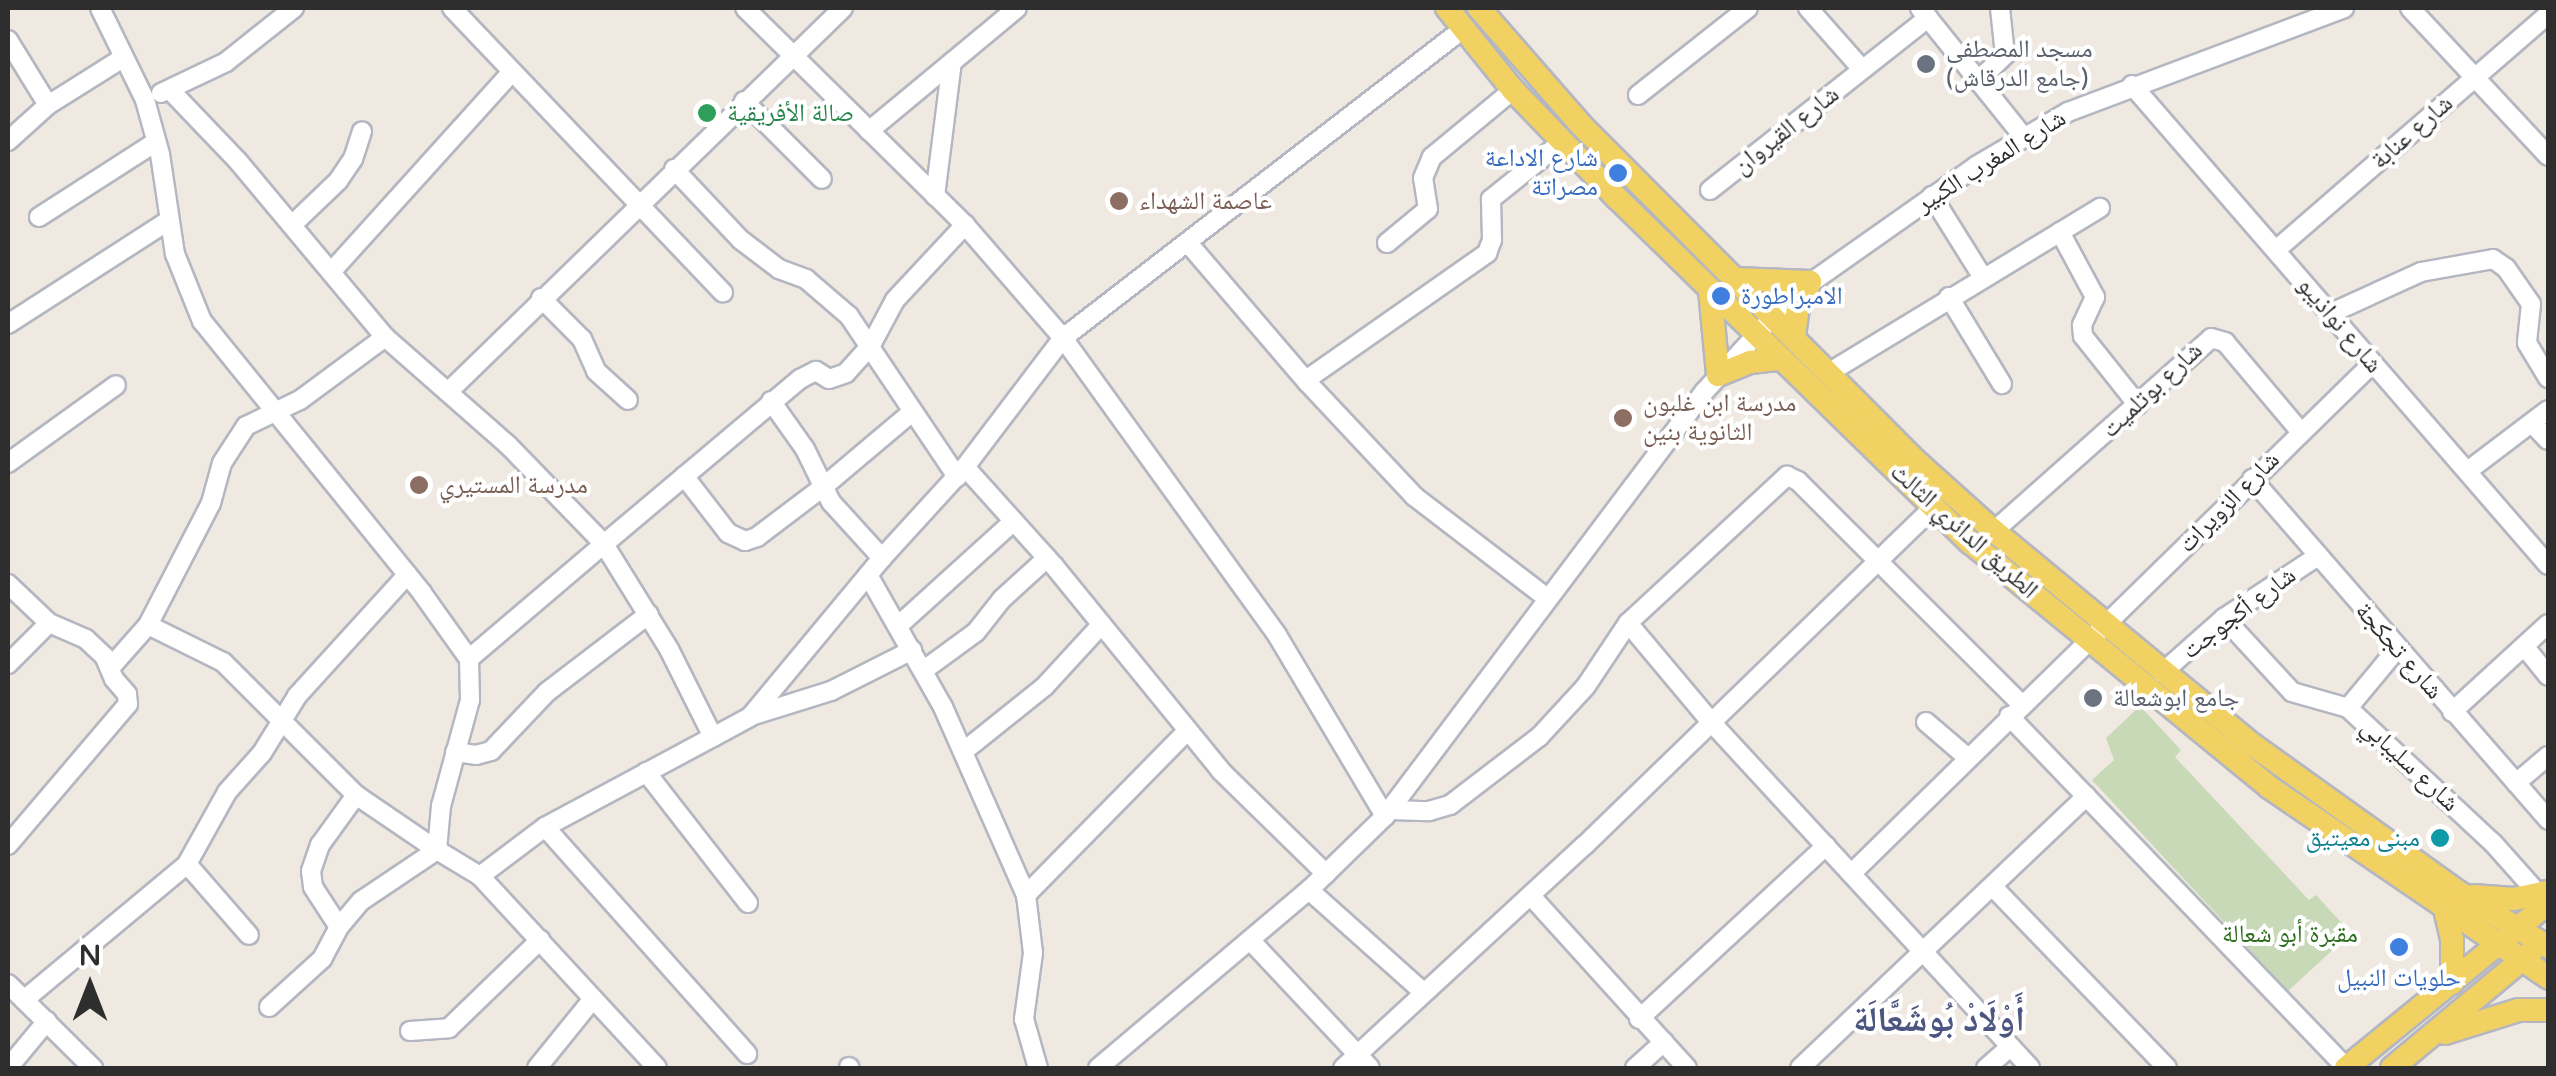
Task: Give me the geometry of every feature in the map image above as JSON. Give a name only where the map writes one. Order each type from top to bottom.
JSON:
[{"type":"main road","name":"الطريق الدائري الثالث","points":[[1447,8],[1512,90],[1562,142],[1934,507],[2096,633],[2162,673],[2452,900],[2499,944],[2548,977]]},
{"type":"main road","name":"الطريق الدائري الثالث","points":[[1479,8],[1581,125],[1918,462],[2096,633],[2269,788],[2452,900],[2546,943]]},
{"type":"main road","points":[[1737,279],[1810,282],[1798,308],[1794,336]]},
{"type":"main road","points":[[1710,290],[1718,375],[1750,362],[1780,359]]},
{"type":"main road","points":[[2452,984],[2452,900],[2546,897]]},
{"type":"main road","points":[[2347,1068],[2519,928],[2546,897]]},
{"type":"main road","points":[[2392,1068],[2546,943]]},
{"type":"main road","points":[[2432,1038],[2503,1014],[2548,1010]]},
{"type":"street","points":[[100,8],[145,100],[181,275],[202,321],[408,575],[469,659],[470,700],[441,806],[437,850]]},
{"type":"street","points":[[145,100],[226,62],[294,8]]},
{"type":"street","points":[[744,8],[964,225],[1063,338],[1277,635],[1388,813],[1450,806],[1510,761],[1570,705],[1628,623],[1787,476],[1798,481],[1879,564],[2015,710],[2087,796],[2347,1068]]},
{"type":"street","points":[[448,392],[744,100],[843,8]]},
{"type":"street","points":[[868,132],[1017,8]]},
{"type":"street","points":[[1638,95],[1748,8]]},
{"type":"street","name":"شارع القيروان","points":[[1808,8],[1862,69]]},
{"type":"street","points":[[1978,81],[2005,55],[2000,8]]},
{"type":"street","name":"شارع المغرب الكبير","points":[[1098,1068],[1309,890],[1388,813],[1426,768],[1547,598],[1718,375],[1772,313],[1810,282],[2022,136],[2132,85],[2344,8]]},
{"type":"street","points":[[2410,8],[2548,156]]},
{"type":"street","points":[[459,11],[638,206],[724,292]]},
{"type":"street","points":[[1924,13],[2022,136]]},
{"type":"street","name":"شارع القيروان","points":[[1710,190],[1862,69],[1924,13]]},
{"type":"street","name":"شارع عنابة","points":[[2276,250],[2548,14]]},
{"type":"street","points":[[750,717],[882,558],[961,472],[1063,338],[1463,30]]},
{"type":"street","points":[[8,40],[48,105]]},
{"type":"street","points":[[8,142],[48,105],[124,58]]},
{"type":"street","points":[[935,196],[952,62]]},
{"type":"street","points":[[332,271],[512,72]]},
{"type":"street","name":"شارع نواذيبو","points":[[2132,85],[2548,564]]},
{"type":"street","points":[[170,90],[332,271],[385,337],[508,445],[604,544],[649,614],[713,737]]},
{"type":"street","points":[[1388,244],[1428,209],[1423,178],[1432,157],[1512,90]]},
{"type":"street","points":[[744,100],[822,179]]},
{"type":"street","points":[[292,226],[338,181],[353,159],[362,131]]},
{"type":"street","points":[[39,216],[156,142]]},
{"type":"street","points":[[1313,375],[1487,253],[1492,240],[1491,199],[1562,142]]},
{"type":"street","points":[[674,169],[740,240],[779,268],[806,278],[849,316],[872,345],[911,413],[961,472],[1047,558],[1236,787],[1326,874]]},
{"type":"street","points":[[1932,196],[1982,276]]},
{"type":"street","points":[[1830,372],[1982,276],[2100,208]]},
{"type":"street","points":[[8,324],[168,221]]},
{"type":"street","points":[[469,659],[771,401],[816,371],[835,380],[872,345],[895,300],[964,225]]},
{"type":"street","points":[[2060,232],[2095,297],[2082,324],[2083,336],[2138,405]]},
{"type":"street","points":[[1188,242],[1308,382],[1414,496],[1547,598]]},
{"type":"street","points":[[2330,314],[2408,276],[2493,259],[2506,268],[2531,304],[2527,342],[2548,378]]},
{"type":"street","points":[[1949,297],[2002,384]]},
{"type":"street","points":[[541,298],[582,339],[596,371],[628,400]]},
{"type":"street","points":[[110,668],[148,625],[211,504],[232,444],[255,419],[327,382],[385,337]]},
{"type":"street","name":"شارع بوتلميت","points":[[1994,531],[2138,405],[2202,342],[2215,338],[2234,352],[2300,431]]},
{"type":"street","name":"شارع الزويرات","points":[[1853,872],[2372,364]]},
{"type":"street","points":[[8,464],[116,385]]},
{"type":"street","points":[[771,401],[805,449],[823,487],[882,558]]},
{"type":"street","points":[[2469,470],[2548,410]]},
{"type":"street","points":[[684,476],[728,533],[744,541],[757,537],[823,487],[911,413]]},
{"type":"street","points":[[2532,422],[2548,440]]},
{"type":"street","name":"شارع تجكجة","points":[[2252,479],[2548,820]]},
{"type":"street","points":[[1250,940],[1357,1064],[1424,993],[1531,896],[1934,507]]},
{"type":"street","points":[[898,626],[1014,522]]},
{"type":"street","name":"شارع أكجوجت","points":[[2162,673],[2224,618],[2318,556]]},
{"type":"street","points":[[924,670],[976,632],[1002,599],[1047,558]]},
{"type":"street","points":[[24,1000],[187,864],[227,792],[262,753],[281,718],[353,630],[408,575]]},
{"type":"street","points":[[868,575],[924,670],[964,751],[1026,895],[1033,953],[1024,1019],[1038,1068]]},
{"type":"street","points":[[8,584],[49,623],[95,646],[128,694],[128,704],[8,845]]},
{"type":"street","points":[[455,752],[476,755],[490,751],[548,692],[649,614]]},
{"type":"street","name":"شارع سليبابي","points":[[2224,618],[2292,692],[2348,708],[2546,897]]},
{"type":"street","points":[[8,664],[49,623]]},
{"type":"street","points":[[1628,623],[1712,723],[2030,1068]]},
{"type":"street","points":[[2452,712],[2548,624]]},
{"type":"street","points":[[148,625],[223,662],[356,795],[480,876],[657,1068]]},
{"type":"street","points":[[964,751],[1044,686],[1101,625]]},
{"type":"street","points":[[2524,646],[2548,676]]},
{"type":"street","points":[[2348,708],[2398,649]]},
{"type":"street","points":[[480,876],[545,828],[750,717],[831,692],[912,650]]},
{"type":"street","points":[[1926,722],[1968,758]]},
{"type":"street","points":[[1026,895],[1187,731]]},
{"type":"street","points":[[2516,783],[2548,756]]},
{"type":"street","points":[[646,772],[748,902]]},
{"type":"street","points":[[339,927],[312,887],[311,872],[320,846],[356,795]]},
{"type":"street","points":[[1800,1068],[2087,796]]},
{"type":"street","points":[[545,828],[747,1054]]},
{"type":"street","points":[[1639,1019],[1826,846]]},
{"type":"street","points":[[269,1007],[322,959],[339,927],[361,901],[437,850]]},
{"type":"street","points":[[187,864],[248,935]]},
{"type":"street","points":[[1993,887],[2167,1068]]},
{"type":"street","points":[[1309,890],[1424,993]]},
{"type":"street","points":[[1531,896],[1639,1019],[1688,1068]]},
{"type":"street","points":[[410,1030],[449,1028],[540,940]]},
{"type":"street","points":[[8,984],[93,1068]]},
{"type":"street","points":[[538,1068],[592,1000]]},
{"type":"street","points":[[8,1068],[46,1021]]},
{"type":"street","points":[[1635,1068],[1664,1042]]},
{"type":"street","points":[[1986,1068],[2010,1047]]},
{"type":"green space","name":"مقبرة أبو شعالة","points":[[2140,706],[2181,750],[2175,757],[2309,900],[2316,895],[2351,933],[2288,991],[2092,780],[2114,760],[2106,738]]},
{"type":"place","name":"مسجد المصطفى (جامع الدرقاش)","points":[[1926,64]]},
{"type":"place","name":"صالة الأفريقية","points":[[707,113]]},
{"type":"place","name":"شارع الاداعة مصراتة","points":[[1618,173]]},
{"type":"place","name":"عاصمة الشهداء","points":[[1119,201]]},
{"type":"place","name":"الامبراطورة","points":[[1721,296]]},
{"type":"place","name":"مدرسة ابن غلبون الثانوية بنين","points":[[1623,418]]},
{"type":"place","name":"مدرسة المستيري","points":[[419,485]]},
{"type":"place","name":"جامع ابوشعالة","points":[[2093,698]]},
{"type":"place","name":"مبنى معيتيق","points":[[2440,838]]},
{"type":"place","name":"حلويات النبيل","points":[[2399,947]]},
{"type":"district","name":"أَوْلَادْ بُوشَعَّالَة","points":[[1939,1020]]}]
